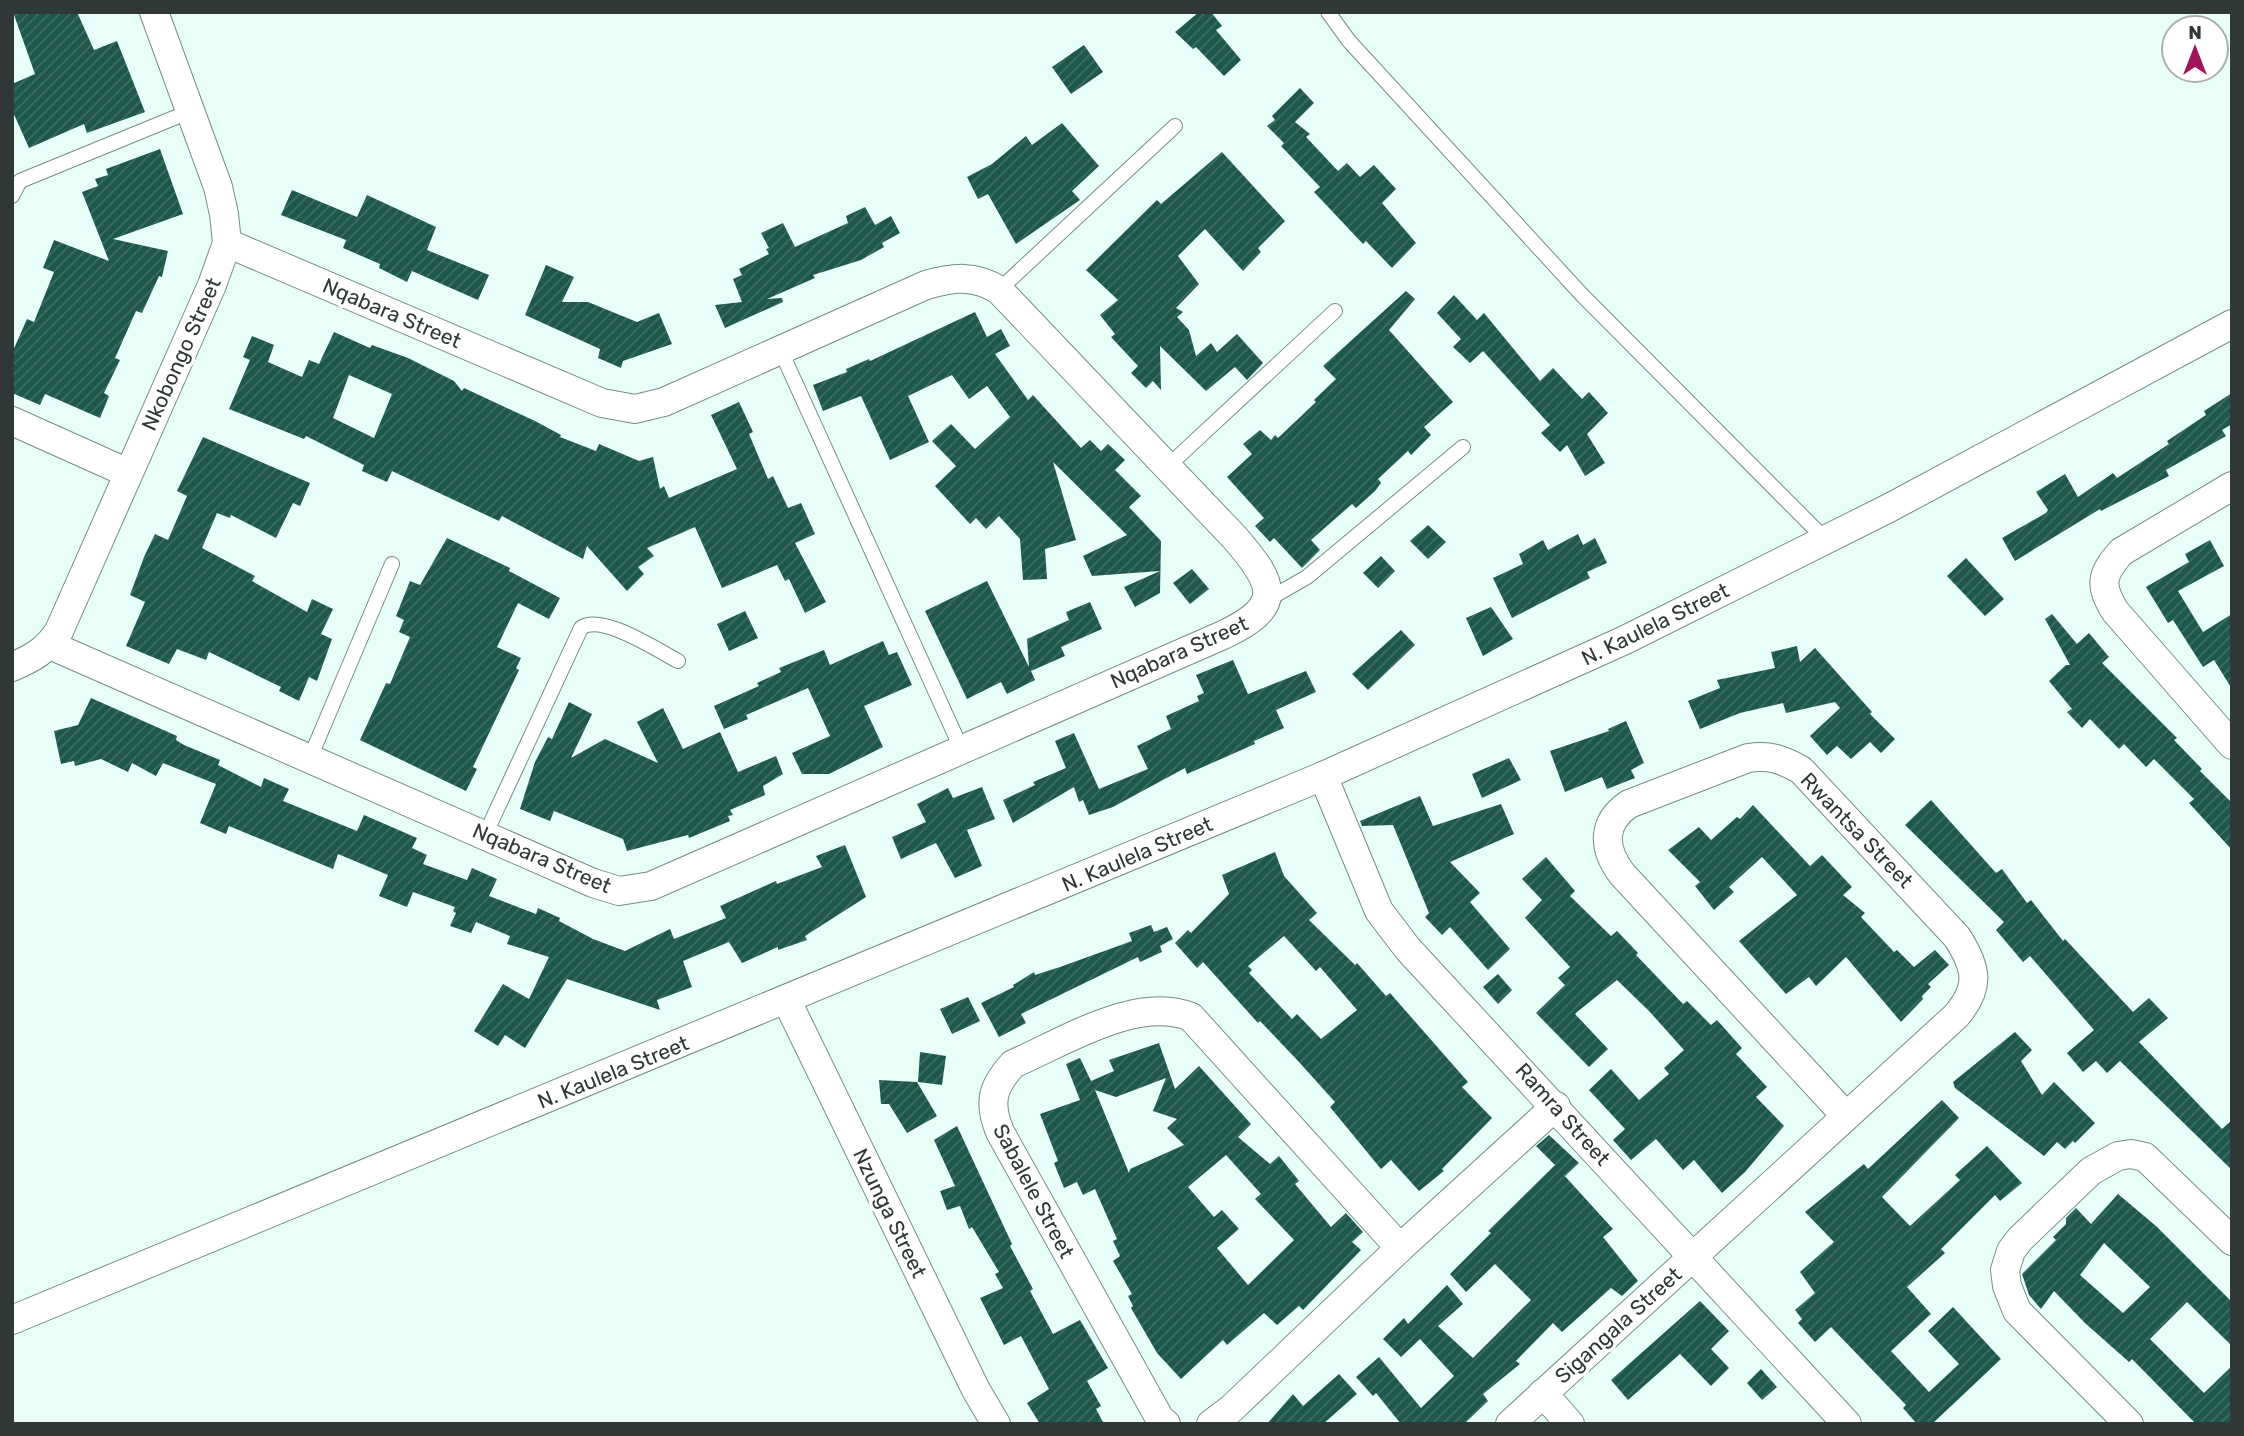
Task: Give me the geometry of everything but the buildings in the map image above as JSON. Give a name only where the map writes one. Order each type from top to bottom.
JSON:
[{"type":"street","name":"Nkobongo Street","points":[[50,645],[212,285],[227,243],[218,187],[154,12]]},
{"type":"street","name":"Nqabara Street","points":[[50,645],[593,883],[620,891],[651,886],[1252,621],[1267,600],[1266,582],[1255,561],[999,290],[972,278],[950,278],[926,285],[664,402],[635,409],[602,402],[227,243]]},
{"type":"street","name":"N. Kaulela Street","points":[[12,1320],[787,1001],[1323,776],[1625,640],[1826,540],[2232,324]]},
{"type":"street","points":[[12,421],[128,473]]},
{"type":"street","points":[[2230,738],[2115,611],[2105,594],[2104,578],[2121,552],[2232,486]]},
{"type":"street","points":[[12,667],[33,658],[50,645]]},
{"type":"street","name":"Rwantsa Street","points":[[1693,1258],[1846,1116],[1968,1002],[1974,991],[1973,970],[1957,937],[1801,770],[1782,759],[1768,755],[1748,758],[1629,804],[1609,823],[1608,849],[1622,874],[1846,1116]]},
{"type":"street","name":"Ramra Street","points":[[1323,776],[1379,911],[1408,949],[1556,1106],[1847,1424]]},
{"type":"street","name":"Nzunga Street","points":[[787,1001],[976,1390],[996,1424]]},
{"type":"street","name":"Sabalele Street","points":[[1166,1424],[1160,1419],[992,1114],[992,1092],[998,1080],[1013,1064],[1131,1013],[1156,1010],[1177,1012],[1191,1017],[1400,1248]]},
{"type":"street","points":[[1210,1424],[1231,1409],[1400,1248],[1556,1106]]},
{"type":"street","points":[[2129,1424],[2017,1311],[2007,1286],[2005,1270],[2011,1251],[2091,1171],[2118,1156],[2131,1154],[2145,1157],[2152,1163],[2232,1241]]},
{"type":"street","name":"Sigangala Street","points":[[1510,1424],[1693,1258]]},
{"type":"street","name":"Sigangala Street","points":[[1543,1393],[1570,1424]]},
{"type":"lane","points":[[1328,12],[1349,41],[1582,295],[1826,540]]},
{"type":"lane","points":[[12,196],[20,181],[191,111]]},
{"type":"lane","points":[[999,290],[1175,126]]},
{"type":"lane","points":[[1167,467],[1335,311]]},
{"type":"lane","points":[[780,349],[961,748]]},
{"type":"lane","points":[[1267,600],[1307,577],[1463,447]]},
{"type":"lane","points":[[310,758],[392,564]]},
{"type":"lane","points":[[485,835],[581,628],[590,623],[606,625],[678,661]]}]
